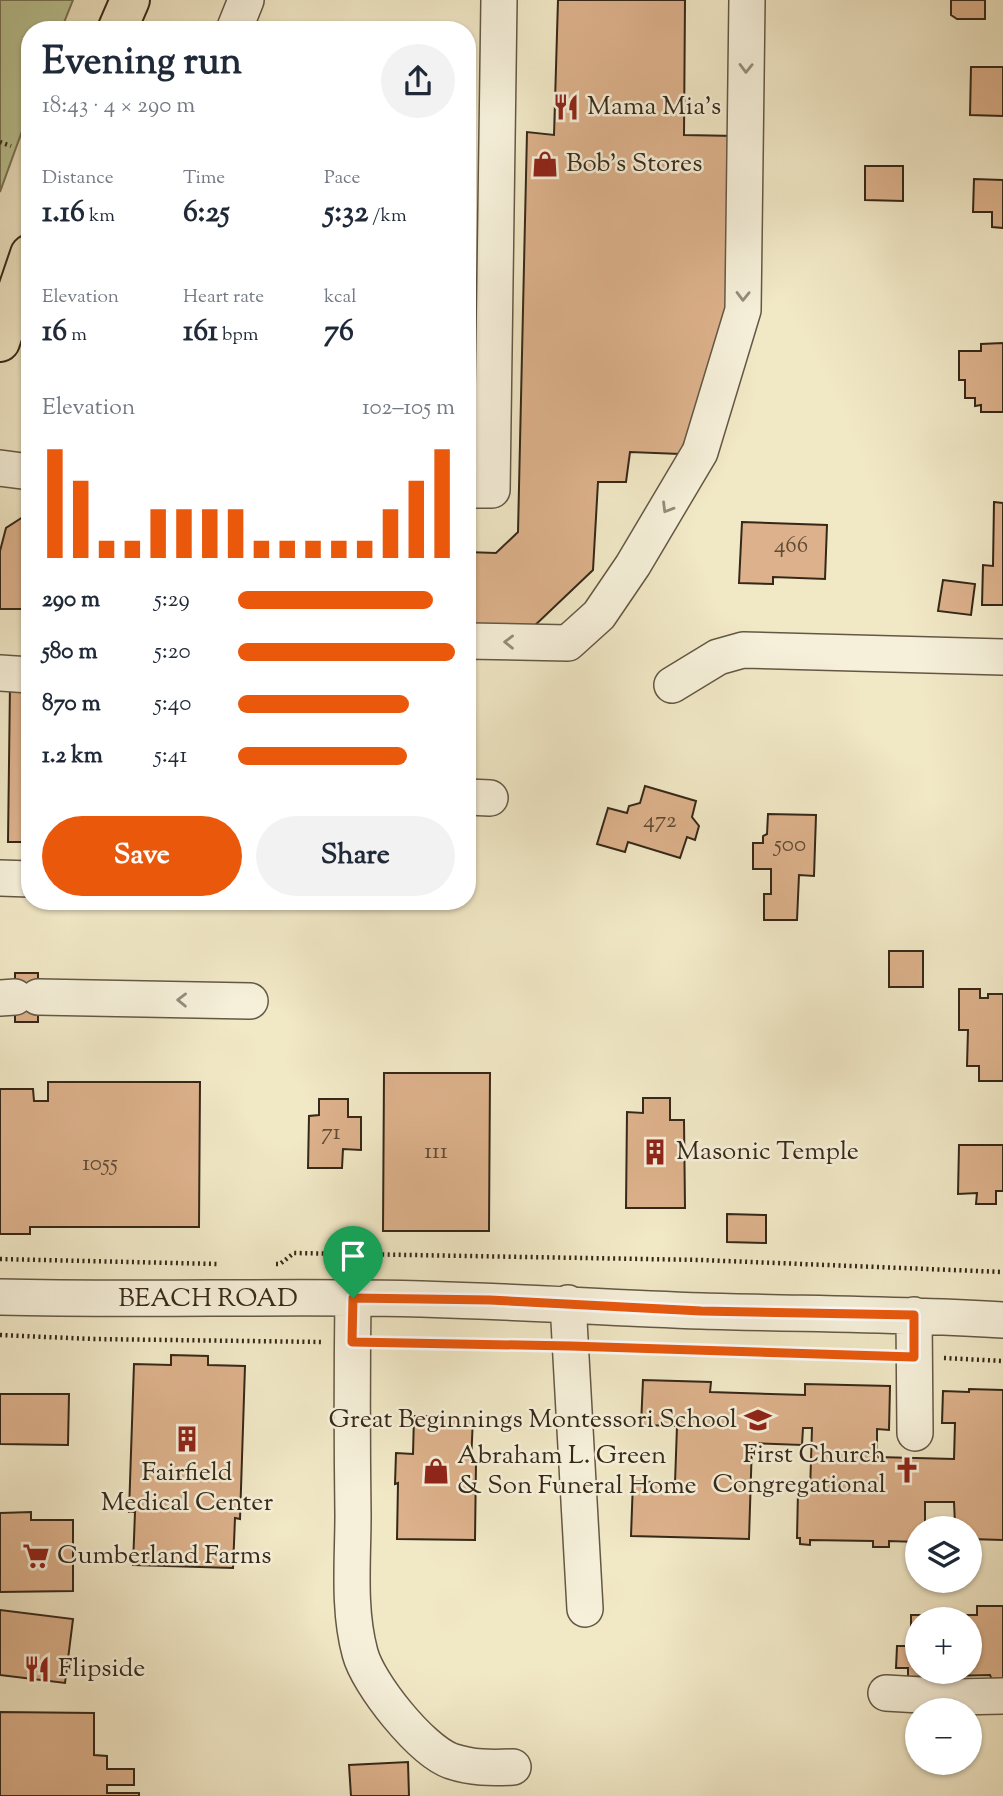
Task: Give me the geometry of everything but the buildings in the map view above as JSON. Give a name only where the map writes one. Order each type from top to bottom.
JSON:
[{"type":"main road","points":[[121,21],[130,0]]},
{"type":"main road","points":[[0,342],[21,280]]},
{"type":"street","points":[[238,21],[246,0]]},
{"type":"street","points":[[476,490],[492,490],[481,238],[499,0]]},
{"type":"street","points":[[476,641],[568,643],[599,615],[633,565],[700,452],[743,310],[747,0]]},
{"type":"street","points":[[0,468],[21,471]]},
{"type":"street","points":[[672,685],[718,657],[743,650],[1003,657]]},
{"type":"street","points":[[0,673],[21,674]]},
{"type":"street","points":[[0,878],[21,879]]},
{"type":"street","points":[[18,997],[250,1001]]},
{"type":"street","name":"BEACH ROAD","points":[[0,1297],[97,1300],[353,1298],[568,1303],[701,1311],[914,1315],[1003,1320]]},
{"type":"street","points":[[353,1298],[353,1599],[360,1654],[370,1678],[385,1699],[425,1742],[447,1760],[486,1769],[513,1767]]},
{"type":"street","points":[[568,1303],[585,1609]]},
{"type":"street","points":[[914,1315],[915,1433]]},
{"type":"street","points":[[886,1693],[955,1697],[1003,1696]]},
{"type":"path","points":[[0,142],[11,146]]},
{"type":"path","points":[[269,1264],[280,1264],[294,1253],[537,1255],[1003,1272]]},
{"type":"path","points":[[0,1259],[233,1264]]},
{"type":"path","points":[[0,1335],[93,1339],[570,1346],[1003,1361]]},
{"type":"green space","points":[[0,0],[73,0],[65,21],[21,21],[21,134],[0,192]]},
{"type":"place","name":"Mama Mia's","points":[[566,107]]},
{"type":"place","name":"Bob's Stores","points":[[545,164]]},
{"type":"place","name":"Masonic Temple","points":[[655,1152]]},
{"type":"place","name":"Great Beginnings Montessori School","points":[[758,1420]]},
{"type":"place","name":"Fairfield Medical Center","points":[[187,1439]]},
{"type":"place","name":"First Church Congregational","points":[[907,1470]]},
{"type":"place","name":"Abraham L. Green & Son Funeral Home","points":[[436,1471]]},
{"type":"place","name":"Cumberland Farms","points":[[36,1556]]},
{"type":"place","name":"Flipside","points":[[37,1669]]},
{"type":"route","points":[[353,1298],[490,1300],[701,1311],[914,1315],[914,1357],[352,1342],[353,1298]]}]
